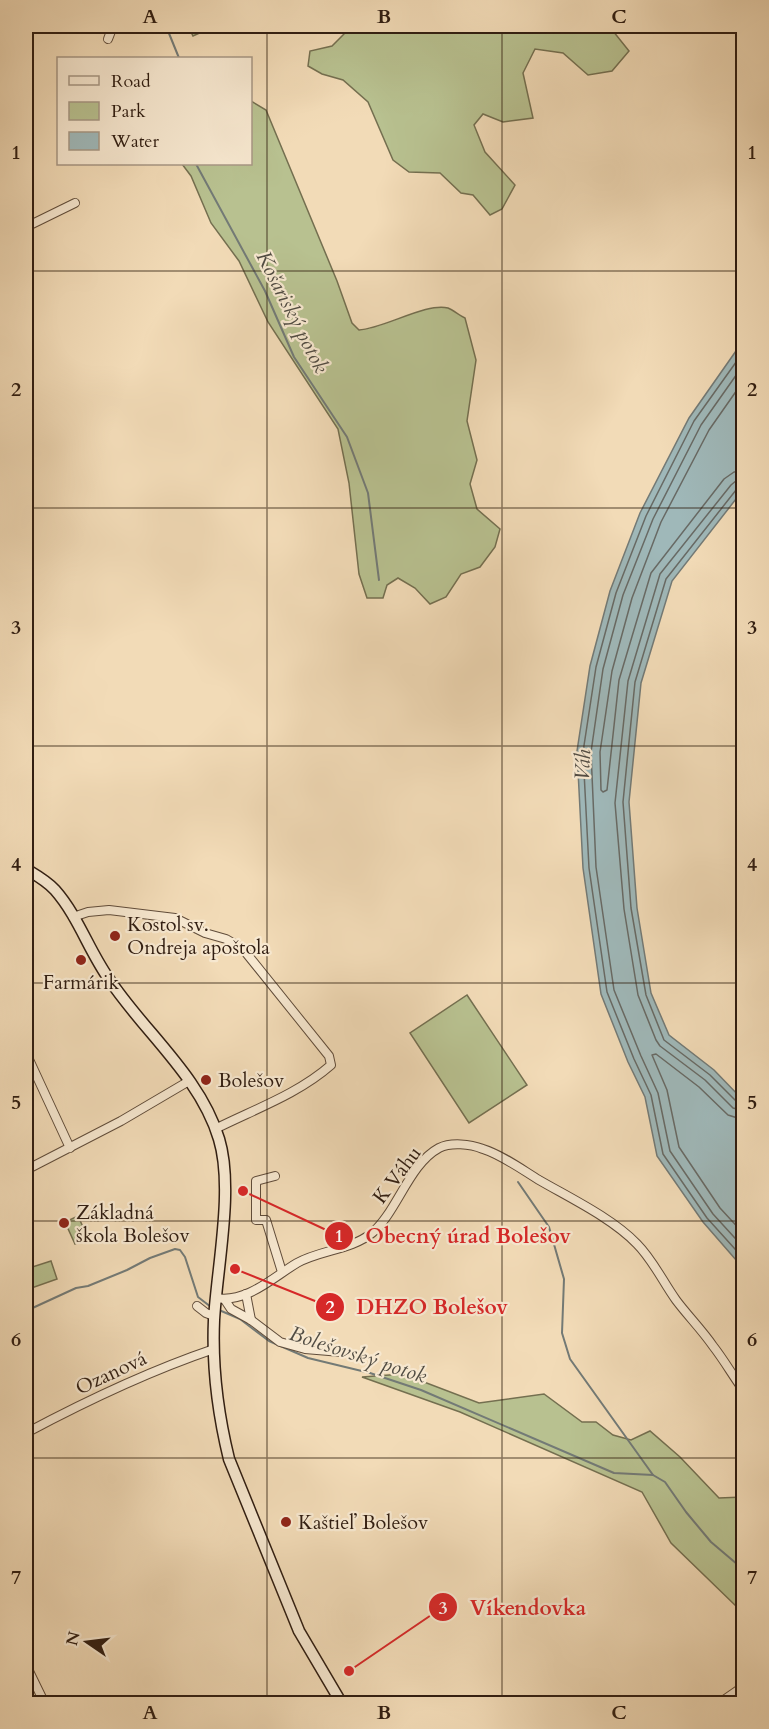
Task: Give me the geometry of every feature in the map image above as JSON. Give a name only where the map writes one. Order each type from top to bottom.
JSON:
[{"type":"main road","points":[[26,869],[56,891],[108,978],[189,1081],[215,1129],[222,1154],[224,1179],[214,1349],[219,1414],[229,1459],[295,1623],[342,1704]]},
{"type":"street","points":[[108,39],[113,26]]},
{"type":"street","points":[[26,227],[75,203]]},
{"type":"street","points":[[73,917],[88,912],[109,910],[175,918],[205,933],[235,944],[243,949],[329,1056],[331,1065],[315,1080],[215,1129]]},
{"type":"street","points":[[26,1053],[70,1148]]},
{"type":"street","points":[[26,1170],[121,1121],[189,1081]]},
{"type":"street","name":"K Váhu","points":[[217,1305],[259,1289],[282,1272],[312,1255],[360,1241],[374,1232],[421,1164],[439,1148],[449,1145],[474,1146],[518,1167],[624,1232],[639,1246],[744,1391]]},
{"type":"street","points":[[275,1176],[256,1181],[256,1220],[266,1220],[282,1272]]},
{"type":"street","points":[[246,1294],[251,1320]]},
{"type":"street","points":[[197,1306],[206,1313],[217,1305],[231,1309],[251,1320],[280,1342],[305,1349],[341,1352]]},
{"type":"street","name":"Ozanová","points":[[26,1433],[146,1374],[214,1349]]},
{"type":"street","points":[[26,1665],[45,1704]]},
{"type":"street","points":[[718,1704],[744,1686]]},
{"type":"green space","points":[[188,26],[215,26],[193,36]]},
{"type":"green space","points":[[343,26],[609,26],[629,51],[612,71],[588,75],[563,53],[535,49],[523,73],[533,118],[503,122],[483,114],[474,125],[485,152],[515,185],[502,209],[490,215],[473,195],[461,193],[440,173],[409,172],[393,160],[368,102],[343,80],[322,74],[308,66],[310,51],[332,46],[344,34]]},
{"type":"green space","points":[[252,102],[266,110],[337,281],[352,323],[359,330],[369,329],[417,312],[439,307],[448,308],[465,318],[476,360],[467,421],[477,460],[470,484],[477,509],[500,529],[495,547],[480,567],[461,574],[446,597],[430,604],[415,588],[398,578],[387,585],[383,598],[367,598],[359,574],[349,483],[338,429],[268,322],[239,261],[211,223],[191,176],[183,165],[252,165]]},
{"type":"green space","points":[[467,995],[527,1085],[469,1123],[410,1033]]},
{"type":"green space","points":[[78,1216],[88,1238],[75,1244],[65,1222]]},
{"type":"green space","points":[[51,1261],[57,1279],[26,1290],[26,1269]]},
{"type":"green space","points":[[403,1374],[479,1403],[544,1394],[582,1422],[596,1422],[613,1435],[631,1440],[650,1431],[680,1457],[719,1498],[743,1497],[743,1671],[741,1672],[737,1607],[671,1543],[642,1492],[460,1412],[362,1377]]},
{"type":"water","name":"Váh","points":[[743,341],[743,490],[672,581],[641,683],[629,802],[637,908],[651,993],[669,1035],[714,1070],[743,1100],[743,1268],[703,1222],[657,1156],[645,1097],[628,1062],[601,994],[583,868],[577,751],[590,666],[610,591],[640,513],[689,418]]},
{"type":"waterway","name":"Košariský potok","points":[[166,26],[179,57]]},
{"type":"waterway","name":"Košariský potok","points":[[197,165],[265,291],[294,357],[347,437],[368,493],[379,580]]},
{"type":"waterway","points":[[518,1182],[549,1227],[564,1279],[562,1333],[570,1359],[653,1475],[665,1482],[711,1542],[744,1570]]},
{"type":"waterway","name":"Bolešovský potok","points":[[26,1311],[76,1288],[88,1286],[175,1249],[180,1250],[185,1257],[198,1297],[211,1307]]},
{"type":"waterway","name":"Bolešovský potok","points":[[219,1310],[240,1319],[269,1341],[308,1358],[370,1373],[421,1390],[614,1473],[653,1475]]},
{"type":"place","name":"Kostol sv. Ondreja apoštola","points":[[115,936]]},
{"type":"place","name":"Farmárik","points":[[81,960]]},
{"type":"place","name":"Bolešov","points":[[206,1080]]},
{"type":"place","name":"Obecný úrad Bolešov","points":[[243,1191]]},
{"type":"place","name":"Základná škola Bolešov","points":[[64,1223]]},
{"type":"place","name":"DHZO Bolešov","points":[[235,1269]]},
{"type":"place","name":"Kaštieľ Bolešov","points":[[286,1522]]},
{"type":"place","name":"Víkendovka","points":[[349,1671]]}]
